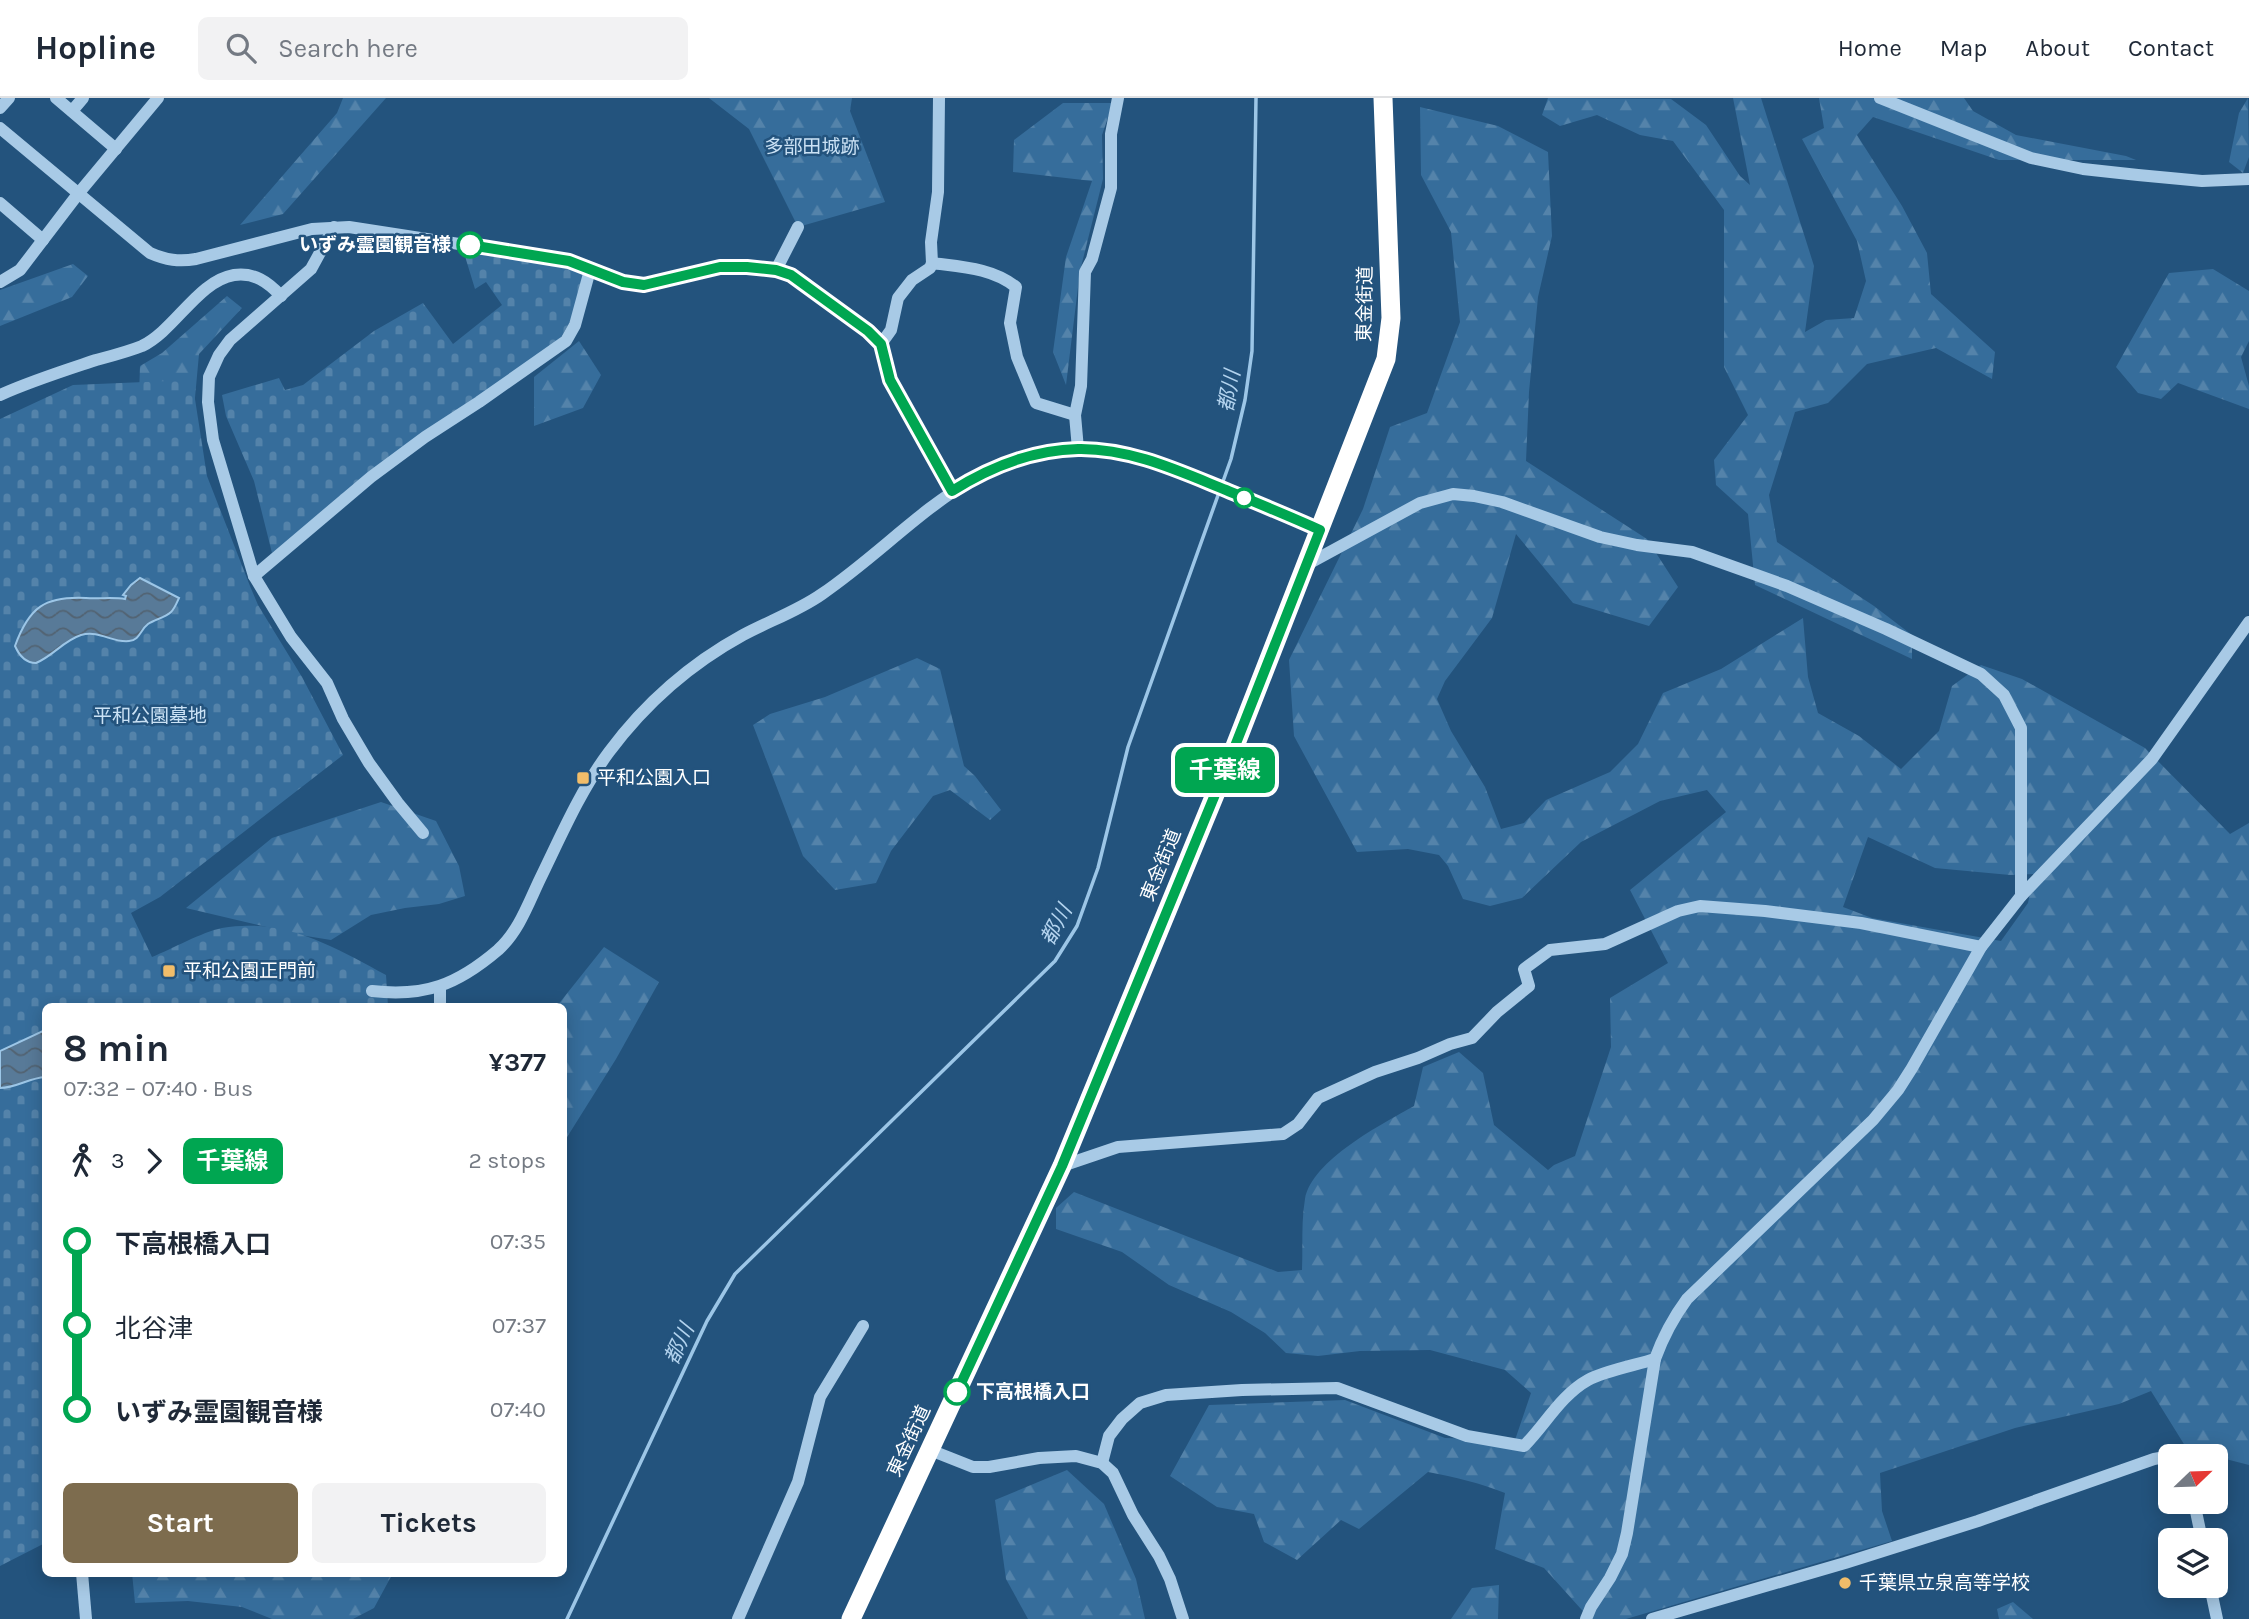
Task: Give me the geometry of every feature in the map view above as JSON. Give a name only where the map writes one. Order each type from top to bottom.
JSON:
[{"type":"highway","name":"東金街道","points":[[851,1619],[1062,1166],[1306,565],[1386,359],[1390,337],[1382,98]]},
{"type":"street","points":[[0,108],[9,98]]},
{"type":"street","points":[[56,98],[117,149]]},
{"type":"street","points":[[72,111],[83,98]]},
{"type":"street","points":[[0,282],[20,270],[78,194],[158,98]]},
{"type":"street","points":[[881,344],[891,330],[898,298],[912,280],[930,268],[932,262],[931,242],[938,191],[939,98]]},
{"type":"street","points":[[1078,449],[1075,415],[1081,386],[1085,272],[1092,258],[1111,188],[1111,134],[1118,98]]},
{"type":"street","points":[[1880,98],[2031,158],[2058,164],[2202,181],[2249,179]]},
{"type":"street","points":[[0,128],[150,253],[164,259],[196,260],[312,229],[334,227],[365,229],[569,261],[623,282],[644,285],[720,267],[776,270],[806,284],[881,344],[890,380],[952,491]]},
{"type":"street","points":[[0,203],[43,240]]},
{"type":"street","points":[[776,270],[798,226]]},
{"type":"street","points":[[334,227],[311,269],[230,340],[219,355],[209,377],[208,402],[213,440],[254,576],[291,637],[327,683],[343,719],[369,763],[423,833]]},
{"type":"street","points":[[932,262],[979,269],[1004,278],[1016,287],[1010,323],[1017,357],[1036,404],[1075,415]]},
{"type":"street","points":[[254,576],[372,477],[425,437],[566,341],[575,325],[590,270]]},
{"type":"street","points":[[0,395],[58,372],[142,346],[165,331],[207,289],[234,275],[251,275],[268,283],[281,296]]},
{"type":"street","points":[[372,991],[392,993],[440,987],[464,975],[500,948],[519,925],[586,787],[628,728],[657,697],[732,642],[809,603],[844,579],[930,506],[978,475],[1009,463],[1052,452],[1078,449],[1104,451],[1147,460],[1199,479],[1320,530]]},
{"type":"street","points":[[1306,565],[1420,503],[1453,494],[1474,496],[1502,502],[1600,537],[1692,552],[1787,586],[1886,629],[1981,674],[2004,695],[2021,727],[2021,896]]},
{"type":"street","points":[[1586,1619],[1622,1554],[1655,1359],[1664,1335],[1687,1299],[1873,1119],[1898,1090],[1981,947],[2021,896],[2152,759],[2249,622]]},
{"type":"street","points":[[1062,1166],[1118,1147],[1283,1134],[1298,1124],[1318,1098],[1375,1072],[1472,1038],[1497,1012],[1529,986],[1524,969],[1550,950],[1605,944],[1678,911],[1700,906],[1765,911],[1861,923],[1981,947]]},
{"type":"street","points":[[440,987],[440,1003]]},
{"type":"street","points":[[738,1619],[798,1482],[820,1397],[863,1326]]},
{"type":"street","points":[[1101,1463],[1109,1436],[1122,1419],[1140,1404],[1166,1395],[1242,1390],[1338,1388],[1467,1436],[1524,1446],[1571,1391],[1590,1379],[1655,1359]]},
{"type":"street","points":[[930,1450],[973,1467],[1076,1455],[1101,1463],[1113,1473],[1133,1515],[1159,1556],[1183,1619]]},
{"type":"street","points":[[1652,1619],[1978,1521],[2158,1458]]},
{"type":"street","points":[[82,1577],[86,1619]]},
{"type":"street","points":[[2213,1598],[2217,1619]]},
{"type":"green space","points":[[343,98],[386,98],[283,214],[240,225],[337,113]]},
{"type":"green space","name":"多部田城跡","points":[[709,98],[852,98],[850,111],[885,202],[798,227],[749,129]]},
{"type":"green space","points":[[1548,98],[1671,99],[1706,125],[1740,176],[1750,185],[1733,98],[1761,98],[1814,266],[1805,332],[1826,320],[1854,318],[1866,281],[1857,241],[1802,139],[1824,128],[1819,98],[1964,98],[1973,111],[2016,135],[2136,160],[1999,160],[1873,117],[1857,135],[1902,206],[1927,253],[1931,294],[1995,352],[1992,379],[1936,348],[1867,364],[1828,403],[1795,412],[1769,495],[1777,542],[1874,606],[1912,635],[1912,659],[1755,585],[1748,514],[1716,485],[1714,460],[1748,415],[1724,367],[1724,210],[1673,141],[1640,135],[1597,115],[1560,126],[1542,115]]},
{"type":"green space","points":[[2248,98],[2249,157],[2243,173],[2229,162],[2239,113]]},
{"type":"green space","points":[[1063,103],[1113,103],[1102,135],[1103,179],[1080,271],[1066,385],[1053,352],[1066,257],[1092,181],[1013,172],[1014,140]]},
{"type":"green space","points":[[1420,107],[1498,126],[1548,152],[1552,236],[1538,297],[1526,461],[1647,539],[1678,587],[1649,626],[1573,603],[1516,534],[1492,618],[1445,681],[1437,699],[1451,731],[1485,787],[1501,829],[1524,823],[1546,800],[1610,772],[1638,744],[1663,693],[1721,669],[1803,618],[1808,677],[1818,713],[1859,736],[1901,769],[1939,731],[1952,686],[1981,665],[2022,679],[2145,748],[2230,834],[2249,823],[2249,1465],[2228,1460],[2228,1444],[2184,1444],[2151,1391],[2119,1404],[2015,1428],[1880,1473],[1882,1511],[1892,1541],[1626,1619],[1590,1619],[1544,1568],[1495,1549],[1505,1493],[1486,1486],[1428,1472],[1359,1529],[1341,1520],[1297,1560],[1264,1542],[1254,1514],[1217,1507],[1170,1476],[1209,1405],[1345,1400],[1445,1438],[1515,1440],[1531,1393],[1505,1370],[1430,1350],[1360,1351],[1318,1356],[1286,1353],[1265,1333],[1231,1312],[1169,1285],[1122,1252],[1056,1229],[1056,1208],[1074,1192],[1278,1272],[1302,1270],[1305,1199],[1310,1185],[1320,1171],[1350,1145],[1414,1106],[1423,1067],[1459,1052],[1483,1073],[1494,1125],[1548,1170],[1575,1156],[1611,1047],[1610,998],[1668,963],[1630,890],[1726,812],[1707,790],[1660,801],[1581,842],[1522,898],[1490,906],[1463,899],[1448,866],[1439,855],[1408,849],[1357,852],[1294,736],[1289,660],[1363,509],[1390,427],[1427,413],[1460,322],[1451,232],[1421,175]],"holes":[[[1868,837],[1935,868],[2010,875],[2034,874],[2028,903],[2001,941],[1872,918],[1843,907]]]},
{"type":"green space","points":[[464,253],[550,262],[585,272],[574,315],[560,339],[272,553],[254,481],[226,416],[222,395],[279,378],[285,390],[303,385],[374,331],[423,303],[453,344],[502,305],[486,282],[475,289]]},
{"type":"green space","points":[[73,264],[88,276],[72,297],[0,326],[0,290]]},
{"type":"green space","points":[[2213,269],[2249,291],[2249,341],[2241,357],[2249,386],[2249,409],[2178,383],[2161,399],[2138,393],[2116,367],[2169,273]]},
{"type":"green space","points":[[227,296],[242,308],[199,354],[190,452],[0,422],[138,425],[140,366],[162,353]]},
{"type":"green space","points":[[579,341],[601,375],[583,408],[534,426],[534,377]]},
{"type":"green space","name":"平和公園墓地","points":[[192,380],[207,476],[250,586],[258,605],[302,677],[343,755],[160,897],[131,913],[152,957],[222,928],[245,926],[287,931],[328,945],[386,975],[388,1003],[42,1003],[42,1545],[0,1566],[0,419],[73,385]]},
{"type":"green space","points":[[917,658],[940,669],[964,766],[1001,810],[990,820],[950,790],[933,796],[891,851],[876,883],[835,890],[803,856],[753,725],[770,714],[825,697]]},
{"type":"green space","points":[[381,802],[436,821],[459,866],[465,896],[439,904],[371,915],[331,940],[186,908],[272,838]]},
{"type":"green space","points":[[604,947],[659,982],[616,1059],[567,1137],[567,1003],[559,1003]]},
{"type":"green space","points":[[1067,1470],[1104,1504],[1136,1579],[1145,1619],[1028,1619],[1006,1579],[995,1500]]},
{"type":"green space","points":[[132,1577],[391,1577],[374,1608],[353,1619],[272,1619],[242,1607],[188,1601],[135,1603]]},
{"type":"green space","points":[[1499,1585],[1498,1619],[1451,1619],[1472,1588]]},
{"type":"green space","points":[[2013,1602],[2033,1619],[1999,1619],[1997,1609]]},
{"type":"water","points":[[140,578],[179,598],[171,612],[148,624],[135,639],[123,641],[94,634],[81,635],[36,663],[26,660],[18,652],[15,646],[20,633],[40,607],[60,599],[125,599],[126,596],[123,595]]},
{"type":"water","points":[[42,1031],[42,1078],[0,1088],[0,1051]]},
{"type":"waterway","name":"都川","points":[[567,1619],[707,1321],[735,1274],[1055,961],[1077,926],[1098,868],[1128,747],[1231,459],[1245,400],[1252,351],[1256,98]]},
{"type":"bus line","name":"千葉線","points":[[470,245],[569,261],[623,282],[644,285],[720,267],[776,270],[791,275],[868,331],[881,344],[890,380],[952,491],[978,475],[1028,457],[1078,449],[1104,451],[1147,460],[1199,479],[1320,530],[1235,746],[1062,1166],[957,1392]]},
{"type":"place","name":"いずみ霊園観音様","points":[[470,245]]},
{"type":"place","name":"平和公園入口","points":[[583,778]]},
{"type":"place","name":"平和公園正門前","points":[[169,971]]},
{"type":"place","name":"下高根橋入口","points":[[957,1392]]},
{"type":"place","name":"千葉県立泉高等学校","points":[[1845,1583]]}]
